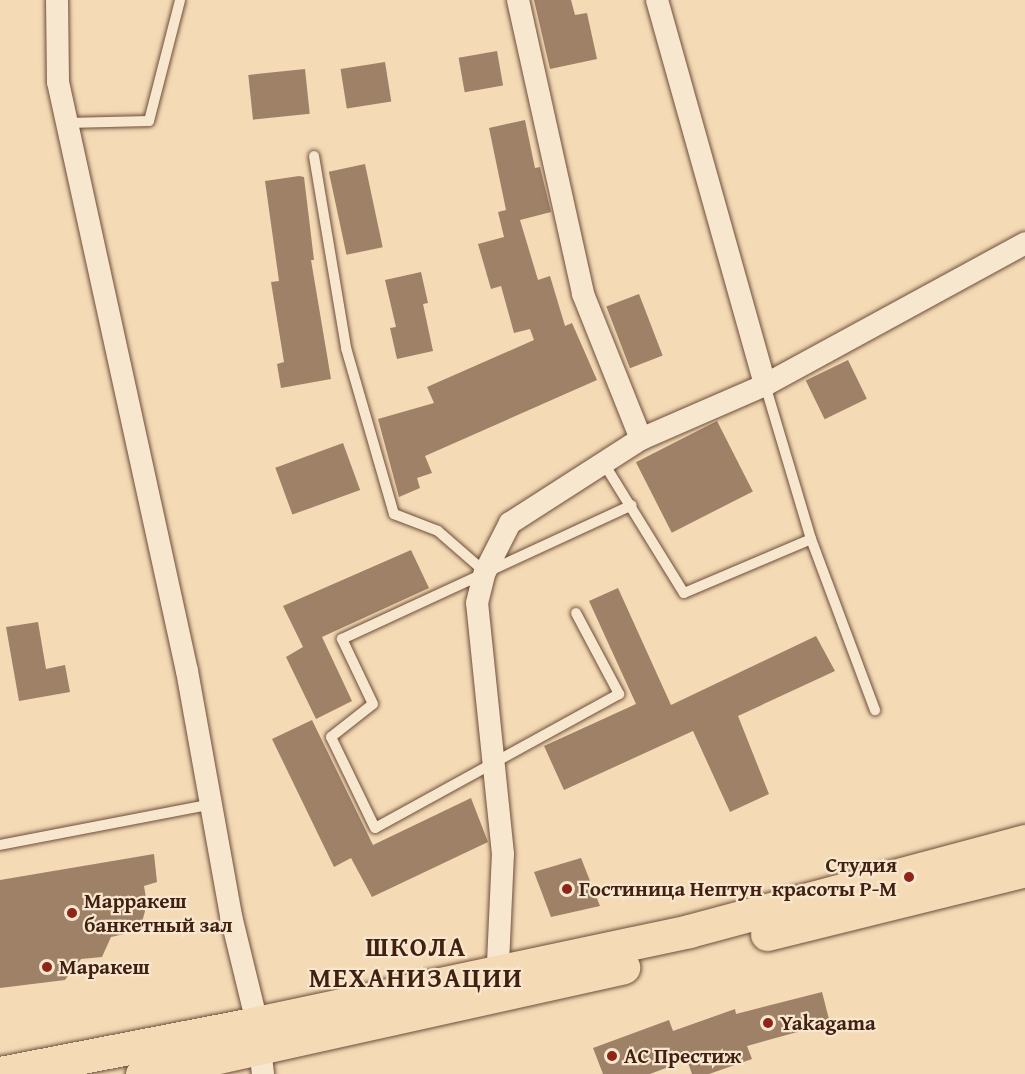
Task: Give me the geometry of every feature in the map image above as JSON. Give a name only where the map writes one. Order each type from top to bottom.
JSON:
[{"type":"main road","points":[[142,1074],[261,1049],[1025,841]]},
{"type":"main road","points":[[497,983],[1025,870]]},
{"type":"main road","points":[[0,1073],[261,1049]]},
{"type":"street","points":[[57,0],[58,82],[213,804],[231,916],[261,1049]]},
{"type":"street","points":[[518,0],[583,294],[641,439]]},
{"type":"street","points":[[657,0],[765,385]]},
{"type":"street","points":[[497,983],[503,854],[477,603],[485,572],[510,523],[602,461],[641,439],[765,385],[1025,243]]},
{"type":"lane","points":[[67,123],[149,121],[180,0]]},
{"type":"lane","points":[[314,156],[346,348],[394,514],[438,531],[485,572]]},
{"type":"lane","points":[[765,385],[811,539],[875,711]]},
{"type":"lane","points":[[602,461],[632,505],[684,593],[811,539]]},
{"type":"lane","points":[[576,613],[619,694],[375,828],[331,737],[373,704],[342,639],[632,505]]},
{"type":"lane","points":[[0,845],[213,804]]},
{"type":"building","points":[[534,0],[571,0],[575,15],[587,13],[597,59],[550,69]]},
{"type":"building","points":[[497,51],[503,85],[465,92],[459,58]]},
{"type":"building","points":[[385,62],[391,102],[347,109],[341,69]]},
{"type":"building","points":[[305,69],[310,114],[253,120],[248,75]]},
{"type":"building","points":[[525,120],[535,168],[540,167],[551,212],[520,220],[538,280],[550,276],[565,326],[572,323],[597,380],[425,456],[432,473],[417,478],[420,488],[399,497],[378,419],[434,403],[427,387],[534,340],[530,329],[514,333],[501,286],[491,289],[478,244],[504,237],[498,212],[506,210],[489,128]]},
{"type":"building","points":[[365,164],[383,247],[346,255],[329,172]]},
{"type":"building","points":[[304,177],[314,260],[311,260],[331,379],[281,388],[277,364],[284,362],[271,282],[279,281],[265,181]]},
{"type":"building","points":[[421,272],[428,303],[423,304],[433,351],[397,359],[390,328],[396,327],[385,280]]},
{"type":"building","points":[[639,294],[663,356],[630,368],[606,307]]},
{"type":"building","points":[[848,360],[867,399],[825,419],[806,381]]},
{"type":"building","points":[[717,421],[753,491],[672,533],[636,462]]},
{"type":"building","points":[[343,443],[360,490],[292,515],[275,468]]},
{"type":"building","points":[[411,550],[429,588],[322,637],[352,701],[316,719],[286,657],[303,647],[283,606]]},
{"type":"building","points":[[618,588],[671,705],[816,636],[835,671],[738,716],[769,794],[730,812],[693,731],[564,790],[544,746],[636,704],[589,601]]},
{"type":"building","points":[[38,622],[46,669],[65,665],[70,692],[19,701],[6,627]]},
{"type":"building","points":[[312,720],[373,845],[471,798],[488,842],[372,897],[351,858],[334,867],[272,739]]},
{"type":"building","name":"Марракеш банкетный зал","points":[[154,854],[157,882],[144,886],[147,904],[142,922],[133,932],[111,937],[102,957],[81,959],[65,980],[0,988],[0,880]]},
{"type":"building","name":"Гостиница Нептун","points":[[581,858],[600,906],[551,917],[534,872]]},
{"type":"building","points":[[822,992],[830,1023],[747,1046],[752,1059],[709,1074],[692,1074],[687,1060],[650,1074],[603,1074],[593,1048],[669,1020],[673,1031],[735,1009],[736,1014]]},
{"type":"place","name":"Студия красоты Р-М","points":[[909,877]]},
{"type":"place","name":"Гостиница Нептун","points":[[567,889]]},
{"type":"place","name":"Марракеш банкетный зал","points":[[72,913]]},
{"type":"place","name":"Маракеш","points":[[47,967]]},
{"type":"place","name":"Yakagama","points":[[768,1023]]},
{"type":"place","name":"АС Престиж","points":[[612,1056]]},
{"type":"district","name":"ШКОЛА МЕХАНИЗАЦИИ","points":[[416,962]]}]
